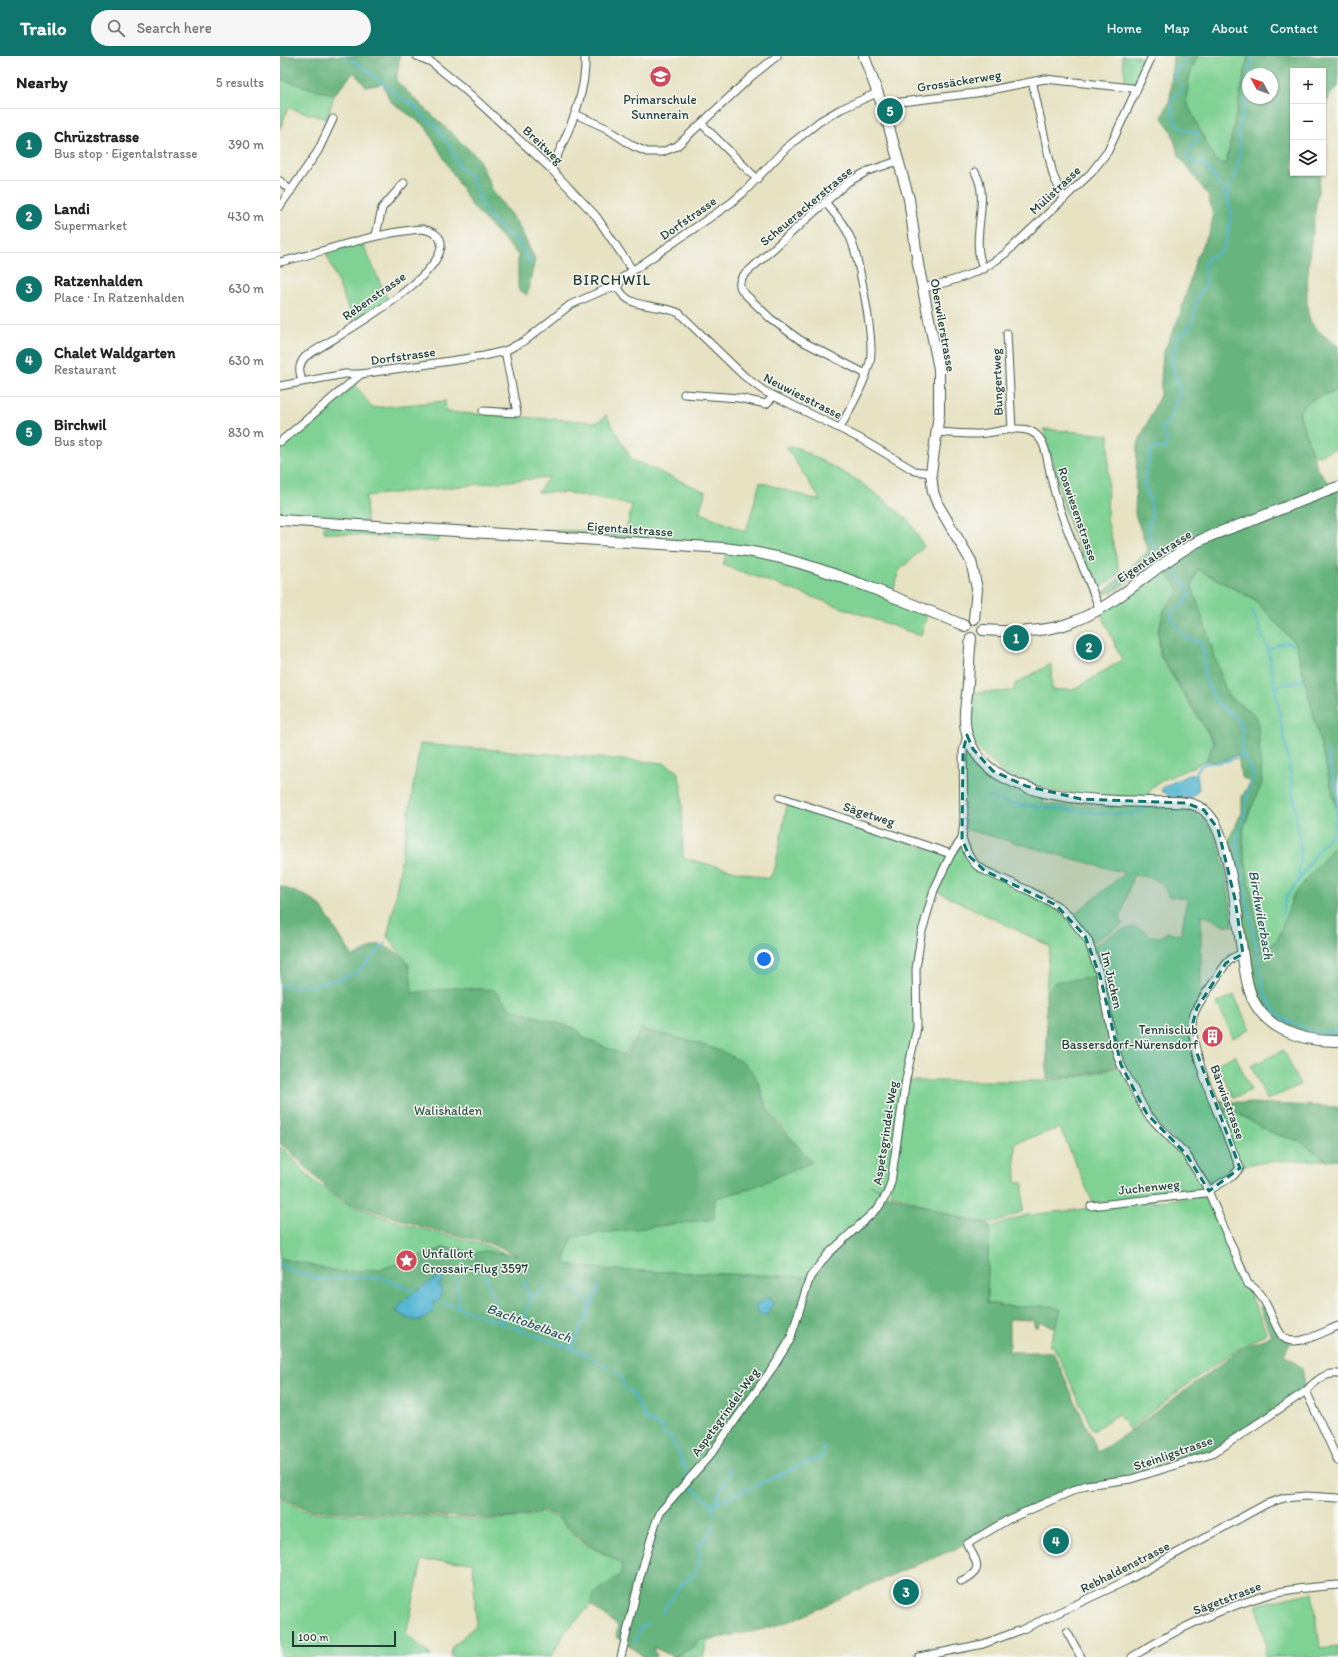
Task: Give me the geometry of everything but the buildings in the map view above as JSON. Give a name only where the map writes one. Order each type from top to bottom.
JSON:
[{"type":"street","name":"Breitweg","points":[[417,56],[433,59],[551,169],[596,216],[634,271]]},
{"type":"street","points":[[551,169],[575,114],[582,86],[585,56]]},
{"type":"street","points":[[575,114],[606,128],[634,146],[647,152],[662,152],[677,146],[752,76],[777,56]]},
{"type":"street","name":"Oberwilerstrasse","points":[[864,56],[882,106],[909,199],[939,369],[939,414],[931,473],[933,492],[938,505],[971,561],[977,589],[974,619]]},
{"type":"street","name":"Mülistrasse","points":[[924,288],[956,280],[984,269],[1006,253],[1091,173],[1108,151],[1152,56]]},
{"type":"street","name":"Grossäckerweg","points":[[882,106],[893,103],[976,93],[1045,79],[1132,88],[1135,90]]},
{"type":"street","points":[[1033,85],[1053,176],[1064,199]]},
{"type":"street","name":"Dorfstrasse","points":[[280,442],[361,374],[484,356],[505,351],[526,340],[570,305],[604,290],[618,287],[622,278],[731,203],[757,179],[786,148],[820,121],[841,109],[877,93]]},
{"type":"street","points":[[280,206],[318,150],[333,119]]},
{"type":"street","points":[[702,124],[757,179]]},
{"type":"street","name":"Scheuerackerstrasse","points":[[866,374],[811,347],[786,331],[743,292],[740,284],[744,275],[848,182],[861,174],[898,161]]},
{"type":"street","points":[[975,172],[979,178],[981,195],[978,255],[984,269]]},
{"type":"street","points":[[280,181],[291,191]]},
{"type":"street","points":[[376,235],[382,208],[404,182]]},
{"type":"street","points":[[825,202],[845,228],[856,256],[871,339],[870,361],[866,374],[840,428]]},
{"type":"street","name":"Rebenstrasse","points":[[280,262],[376,235],[422,229],[432,232],[440,239],[442,249],[436,260],[424,275],[401,296],[305,357],[300,363],[299,372],[302,381]]},
{"type":"street","name":"Neuwiesstrasse","points":[[618,287],[620,292],[637,303],[648,307],[668,308],[679,313],[744,376],[774,396],[840,428],[915,471],[931,473]]},
{"type":"street","name":"Bungertweg","points":[[1007,333],[1012,430]]},
{"type":"street","points":[[483,411],[517,413],[505,351]]},
{"type":"street","points":[[280,386],[345,374],[361,374]]},
{"type":"street","points":[[684,394],[738,398],[766,404],[774,396]]},
{"type":"street","name":"Roswiesenstrasse","points":[[936,432],[976,434],[1020,429],[1033,432],[1043,443],[1051,478],[1099,608]]},
{"type":"street","name":"Eigentalstrasse","points":[[983,630],[1019,631],[1047,629],[1078,619],[1099,608],[1162,564],[1198,542],[1338,486]]},
{"type":"street","name":"Eigentalstrasse","points":[[280,520],[757,552],[804,563],[965,626]]},
{"type":"street","points":[[974,619],[982,624],[983,630],[978,638],[971,638],[965,633],[965,626],[968,621],[974,619]]},
{"type":"street","points":[[971,638],[965,720],[967,735],[973,749],[993,771],[1026,786],[1081,799],[1186,803],[1204,810],[1218,829],[1231,873],[1249,990],[1254,1001],[1268,1020],[1282,1030],[1299,1038],[1338,1041]]},
{"type":"street","points":[[962,839],[964,820],[963,751],[967,735]]},
{"type":"street","name":"Sägetweg","points":[[780,797],[952,854]]},
{"type":"street","name":"Aspetsgrindel-Weg","points":[[621,1657],[640,1578],[655,1525],[661,1511],[711,1454],[774,1366],[790,1340],[810,1277],[828,1254],[878,1208],[887,1194],[891,1182],[906,1079],[917,1027],[916,970],[921,935],[934,890],[952,854],[962,839]]},
{"type":"street","name":"Im Juchen","points":[[962,839],[976,865],[985,871],[1030,891],[1056,906],[1070,918],[1088,940],[1100,976],[1112,1039],[1121,1065],[1148,1114],[1186,1154],[1209,1191],[1248,1284],[1254,1287],[1268,1306],[1283,1337],[1291,1342],[1303,1341],[1338,1326]]},
{"type":"street","name":"Bärwisstrasse","points":[[1209,1191],[1233,1176],[1240,1168],[1219,1116],[1195,1048],[1192,1026],[1193,1016],[1226,963],[1233,957],[1243,954]]},
{"type":"street","name":"Juchenweg","points":[[1091,1206],[1201,1194],[1209,1191]]},
{"type":"street","name":"Steinligstrasse","points":[[961,1581],[972,1576],[976,1571],[978,1564],[967,1544],[1009,1520],[1086,1485],[1131,1479],[1212,1454],[1306,1392],[1312,1384],[1334,1373]]},
{"type":"street","points":[[1306,1392],[1338,1461]]},
{"type":"street","name":"Rebhaldenstrasse","points":[[919,1657],[983,1644],[1021,1630],[1128,1580],[1266,1504],[1284,1498],[1306,1496],[1338,1498]]},
{"type":"street","name":"Sägetstrasse","points":[[1132,1657],[1154,1643],[1211,1615],[1275,1593],[1338,1585]]},
{"type":"street","points":[[1067,1632],[1081,1657]]},
{"type":"highlighted area","points":[[967,735],[973,749],[993,771],[1026,786],[1081,799],[1186,803],[1204,810],[1218,829],[1235,899],[1243,954],[1226,963],[1197,1008],[1192,1026],[1195,1048],[1240,1168],[1209,1191],[1186,1154],[1147,1114],[1121,1065],[1100,976],[1085,936],[1056,905],[985,871],[969,856],[962,839],[963,751]]},
{"type":"green space","points":[[280,56],[400,56],[396,81],[478,158],[493,191],[517,223],[535,259],[527,295],[518,289],[518,255],[472,206],[425,126],[390,101],[383,84],[366,87],[354,72],[334,95],[280,79]]},
{"type":"green space","points":[[1122,56],[1139,56],[1144,63],[1132,88],[1126,85]]},
{"type":"green space","points":[[1173,56],[1197,56],[1189,77],[1186,102],[1215,160],[1226,164],[1242,85],[1242,104],[1278,104],[1278,68],[1246,68],[1248,56],[1338,56],[1338,87],[1326,103],[1326,68],[1290,68],[1290,176],[1321,176],[1310,250],[1307,294],[1308,311],[1311,322],[1316,329],[1338,346],[1338,389],[1312,400],[1299,412],[1318,469],[1333,488],[1338,487],[1338,815],[1296,644],[1254,599],[1197,569],[1192,586],[1227,695],[1257,717],[1262,783],[1243,830],[1244,854],[1262,952],[1278,939],[1293,896],[1337,843],[1338,833],[1338,1035],[1310,1033],[1297,1029],[1285,1022],[1264,1005],[1256,993],[1249,977],[1246,956],[1260,952],[1247,952],[1238,886],[1228,841],[1242,812],[1242,796],[1251,782],[1241,777],[1238,754],[1221,762],[1206,761],[1214,742],[1161,656],[1158,632],[1165,608],[1180,591],[1175,583],[1155,563],[1113,592],[1101,595],[1148,551],[1135,514],[1137,446],[1160,395],[1163,353],[1180,315],[1196,259],[1210,231],[1213,217],[1208,195],[1179,156],[1171,130],[1162,118],[1170,99]]},
{"type":"green space","points":[[1197,56],[1248,56],[1246,68],[1242,68],[1242,85],[1226,164],[1215,160],[1186,102],[1189,77]]},
{"type":"green space","points":[[280,79],[334,95],[327,119],[288,108],[280,129]]},
{"type":"green space","points":[[362,242],[388,300],[354,322],[326,253]]},
{"type":"green space","points":[[355,384],[372,408],[445,401],[446,412],[598,422],[606,415],[632,460],[706,492],[699,512],[746,532],[760,482],[821,501],[786,447],[796,447],[859,481],[909,521],[924,547],[899,571],[891,599],[927,614],[921,636],[723,565],[729,545],[521,530],[626,531],[632,505],[569,493],[538,492],[549,477],[366,496],[367,522],[280,517],[280,445],[335,398]]},
{"type":"green space","points":[[1338,389],[1338,448],[1313,457],[1299,412],[1312,400]]},
{"type":"green space","points":[[1044,429],[1109,435],[1107,519],[1120,573],[1096,592],[1068,521]]},
{"type":"green space","points":[[324,526],[442,534],[437,542],[324,532]]},
{"type":"green space","points":[[1197,569],[1255,600],[1296,644],[1338,815],[1337,843],[1293,896],[1278,939],[1262,952],[1244,854],[1243,830],[1262,783],[1257,717],[1227,695],[1192,586]]},
{"type":"green space","points":[[1161,570],[1175,582],[1180,591],[1165,608],[1158,632],[1160,656],[1214,743],[1206,761],[1163,780],[1151,788],[1147,799],[1101,798],[1055,791],[1006,776],[976,747],[967,721],[970,693],[1014,691],[1015,684],[1051,664],[1052,690],[1075,689],[1122,660],[1100,611]]},
{"type":"green space","points":[[420,744],[664,763],[677,771],[682,788],[683,858],[769,879],[775,868],[787,805],[799,806],[948,855],[919,935],[915,1027],[889,1179],[886,1187],[880,1189],[870,1185],[887,1194],[810,1277],[609,1270],[564,1264],[572,1237],[746,1190],[811,1162],[768,1110],[758,1081],[642,1029],[624,1055],[583,1038],[577,1029],[511,1009],[494,990],[454,988],[412,993],[409,965],[387,936],[393,911]]},
{"type":"green space","points":[[970,749],[985,769],[994,777],[1080,802],[1185,809],[1204,819],[1211,828],[1221,854],[1233,926],[1224,925],[1201,915],[1201,995],[1190,1017],[1189,1031],[1192,1044],[1216,1114],[1232,1110],[1274,1134],[1300,1141],[1326,1160],[1276,1161],[1236,1166],[1233,1174],[1208,1189],[1187,1152],[1150,1117],[1123,1065],[1114,1038],[1094,946],[1115,933],[1129,928],[1136,928],[1150,936],[1160,937],[1168,932],[1181,935],[1187,898],[1168,896],[1163,885],[1159,882],[1150,878],[1133,875],[1120,919],[1124,924],[1092,942],[1071,917],[1125,873],[965,829],[964,753]],"holes":[[[1043,800],[1110,806],[1114,808],[1043,804]]]},
{"type":"green space","points":[[959,846],[963,847],[968,857],[1027,890],[1069,920],[1079,931],[1085,942],[1098,976],[1055,982],[1046,991],[1050,946],[936,891],[945,870]]},
{"type":"green space","name":"Walishalden","points":[[280,886],[306,896],[320,905],[353,957],[379,944],[403,957],[409,967],[412,993],[454,988],[494,990],[511,1009],[577,1029],[583,1038],[626,1056],[642,1029],[699,1043],[727,1054],[754,1073],[768,1111],[783,1131],[812,1162],[746,1190],[715,1198],[714,1219],[572,1237],[564,1264],[609,1270],[810,1277],[887,1194],[966,1220],[989,1224],[987,1303],[1013,1307],[1051,1306],[1061,1310],[1055,1328],[1040,1321],[1038,1327],[1035,1327],[1033,1320],[1009,1319],[1009,1352],[1053,1352],[1098,1452],[1127,1433],[1244,1347],[1271,1336],[1260,1307],[1268,1306],[1283,1337],[1291,1341],[1284,1354],[1302,1368],[1306,1391],[1222,1448],[1131,1479],[1086,1485],[1009,1519],[967,1544],[873,1583],[797,1619],[764,1629],[708,1640],[700,1639],[694,1647],[673,1657],[653,1647],[656,1657],[644,1657],[624,1641],[616,1637],[618,1626],[591,1605],[593,1595],[621,1574],[621,1563],[583,1541],[557,1516],[544,1511],[516,1517],[486,1518],[309,1510],[280,1497],[280,1258],[341,1272],[382,1269],[444,1248],[461,1249],[471,1255],[483,1251],[517,1255],[488,1243],[424,1227],[346,1202],[329,1191],[287,1148],[280,1144]]},
{"type":"green space","points":[[1100,976],[1121,1065],[1083,1075],[1047,1079],[1046,991],[1055,982]]},
{"type":"green space","points":[[1234,995],[1250,1029],[1233,1038],[1217,1003]]},
{"type":"green space","points":[[1284,1050],[1300,1085],[1267,1100],[1251,1066]]},
{"type":"green space","points":[[1235,1055],[1251,1090],[1234,1098],[1217,1064]]},
{"type":"green space","points":[[1120,1067],[1145,1115],[1182,1153],[1205,1191],[1093,1203],[1060,1128],[1015,1143],[1016,1182],[1023,1182],[1023,1211],[1007,1218],[991,1222],[970,1220],[890,1193],[907,1081],[1047,1081],[1083,1076]]},
{"type":"green space","points":[[1218,1100],[1338,1107],[1338,1159],[1326,1160],[1300,1141],[1274,1134],[1232,1110],[1221,1112]]},
{"type":"green space","points":[[280,1147],[286,1151],[311,1179],[342,1202],[407,1225],[485,1245],[506,1254],[483,1251],[471,1255],[461,1249],[444,1248],[382,1269],[341,1272],[282,1259],[280,1258]]},
{"type":"green space","points":[[1207,1196],[1267,1333],[1213,1366],[1129,1429],[1118,1414],[1093,1431],[1055,1349],[1049,1345],[1061,1310],[1051,1306],[1013,1307],[987,1303],[989,1227],[1027,1215]]},
{"type":"green space","points":[[280,1499],[308,1512],[485,1520],[516,1518],[544,1513],[558,1518],[581,1542],[622,1563],[621,1574],[593,1595],[591,1605],[566,1631],[551,1657],[451,1657],[452,1647],[476,1625],[473,1562],[422,1561],[406,1635],[431,1655],[431,1657],[280,1657]]},
{"type":"green space","points":[[1313,1592],[1320,1648],[1338,1646],[1338,1657],[1264,1657],[1266,1647],[1257,1605]]},
{"type":"green space","points":[[700,1639],[708,1640],[703,1657],[674,1657],[694,1647]]},
{"type":"water","points":[[1197,774],[1199,789],[1192,798],[1169,797],[1166,793],[1161,791],[1163,787],[1188,775]]},
{"type":"water","points":[[440,1276],[443,1278],[439,1286],[442,1291],[439,1301],[434,1302],[435,1308],[431,1314],[422,1320],[413,1320],[397,1312],[403,1302],[422,1287]]},
{"type":"water","points":[[767,1298],[773,1303],[766,1316],[760,1314],[755,1306]]},
{"type":"waterway","points":[[1159,552],[1150,539],[1149,525],[1152,514],[1150,500],[1144,483],[1152,448],[1166,448],[1167,439],[1161,430],[1171,417],[1180,388],[1171,363],[1177,339],[1193,324],[1195,303],[1207,282],[1204,265],[1208,258],[1220,252],[1224,246],[1227,238],[1231,214],[1227,199],[1211,173],[1203,163],[1193,163],[1187,155],[1199,137],[1196,132],[1183,129],[1179,126],[1172,112],[1172,99],[1183,89],[1174,72],[1186,61],[1186,56]]},
{"type":"waterway","points":[[1249,68],[1253,62],[1252,56]]},
{"type":"waterway","points":[[351,60],[359,64],[405,101],[413,104],[427,120],[434,124],[450,146],[460,168],[472,178],[482,205],[488,215],[510,236],[517,240],[531,264]]},
{"type":"waterway","points":[[1228,201],[1229,187],[1237,172],[1240,147],[1238,132],[1245,104]]},
{"type":"waterway","name":"Birchwilerbach","points":[[1169,569],[1184,581],[1189,595],[1185,602],[1171,614],[1172,619],[1185,637],[1200,643],[1204,651],[1204,677],[1216,702],[1238,720],[1243,730],[1242,752],[1254,776],[1248,792],[1244,817],[1237,837],[1239,858],[1265,994],[1274,1010],[1285,1020],[1319,1033],[1338,1031]]},
{"type":"waterway","points":[[1252,610],[1268,650],[1288,758],[1301,850],[1298,882],[1287,895],[1281,916]]},
{"type":"waterway","points":[[1268,650],[1284,642],[1293,644]]},
{"type":"waterway","points":[[1274,687],[1303,680]]},
{"type":"waterway","points":[[1299,880],[1320,847],[1332,835],[1336,820],[1338,792],[1330,767],[1328,751]]},
{"type":"waterway","points":[[1197,774],[1197,771],[1202,765],[1208,763],[1218,763],[1244,755]]},
{"type":"waterway","points":[[988,797],[1013,804],[1105,814],[1132,814],[1148,807]]},
{"type":"waterway","points":[[280,986],[312,986],[357,973],[386,943]]},
{"type":"waterway","points":[[280,1265],[294,1272],[319,1279],[379,1277],[415,1292]]},
{"type":"waterway","points":[[484,1274],[502,1324]]},
{"type":"waterway","points":[[456,1280],[459,1308]]},
{"type":"waterway","points":[[521,1330],[531,1299],[523,1281]]},
{"type":"waterway","points":[[531,1299],[547,1285]]},
{"type":"waterway","points":[[572,1287],[591,1305]]},
{"type":"waterway","points":[[572,1348],[599,1287]]},
{"type":"waterway","name":"Bachtobelbach","points":[[439,1301],[579,1351],[605,1366],[608,1370]]},
{"type":"waterway","name":"Bachtobelbach","points":[[615,1372],[621,1376],[624,1387],[632,1392],[646,1420],[661,1426],[666,1436],[672,1437],[671,1440],[687,1472],[684,1480]]},
{"type":"waterway","points":[[712,1505],[822,1456],[825,1446]]},
{"type":"waterway","points":[[713,1504],[730,1473],[726,1468]]},
{"type":"waterway","name":"Bachtobelbach","points":[[689,1485],[712,1505],[714,1516]]},
{"type":"waterway","name":"Bachtobelbach","points":[[662,1612],[681,1586],[694,1574],[701,1557],[698,1546],[705,1541],[714,1525]]},
{"type":"waterway","points":[[636,1642],[639,1630],[647,1623]]},
{"type":"place","name":"Primarschule Sunnerain","points":[[660,77]]},
{"type":"place","name":"Birchwil","points":[[890,111]]},
{"type":"place","name":"Chrüzstrasse","points":[[1016,638]]},
{"type":"place","name":"Landi","points":[[1089,647]]},
{"type":"place","name":"Tennisclub Bassersdorf-Nürensdorf","points":[[1213,1036]]},
{"type":"place","name":"Unfallort Crossair-Flug 3597","points":[[407,1260]]},
{"type":"place","name":"Chalet Waldgarten","points":[[1056,1541]]},
{"type":"place","name":"Ratzenhalden","points":[[906,1592]]},
{"type":"district","name":"BIRCHWIL","points":[[612,280]]}]
